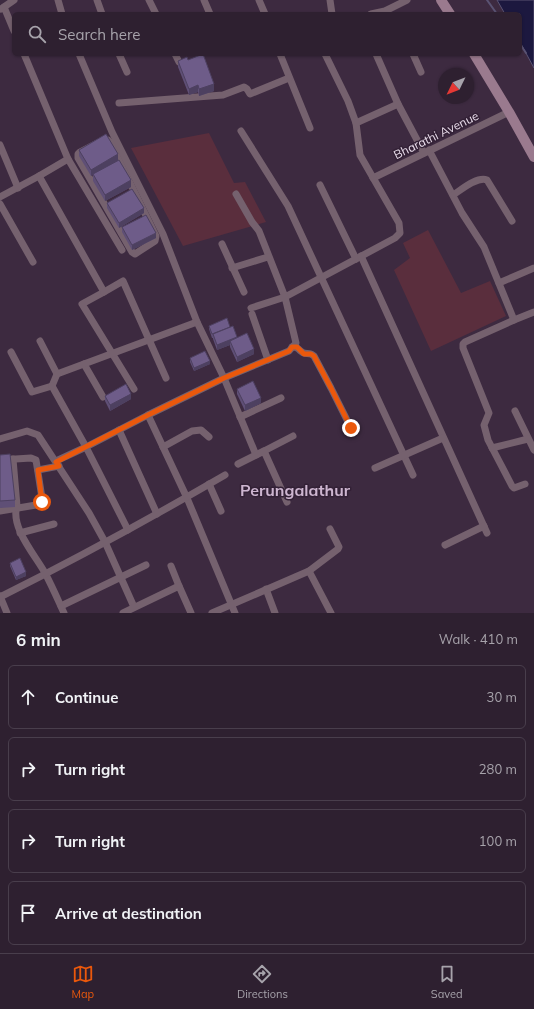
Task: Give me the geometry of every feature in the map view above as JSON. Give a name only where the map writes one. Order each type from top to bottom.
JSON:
[{"type":"street","points":[[12,27],[2,8],[14,0]]},
{"type":"street","points":[[58,0],[61,12]]},
{"type":"street","points":[[97,0],[101,12]]},
{"type":"street","points":[[149,0],[155,12]]},
{"type":"street","points":[[204,0],[209,12]]},
{"type":"street","points":[[259,0],[264,12]]},
{"type":"street","points":[[330,0],[332,12]]},
{"type":"street","points":[[392,11],[407,0]]},
{"type":"street","points":[[441,0],[449,12]]},
{"type":"street","points":[[25,56],[68,158],[122,250]]},
{"type":"street","points":[[80,56],[112,132],[120,163],[146,217],[156,236],[156,240],[136,253],[132,252],[123,230],[105,206],[94,178],[78,158],[78,154],[80,152],[106,139],[110,142],[120,163],[133,190],[146,217],[163,234],[197,322],[224,378],[256,455]]},
{"type":"street","points":[[120,56],[127,72]]},
{"type":"street","points":[[176,56],[178,62]]},
{"type":"street","points":[[281,56],[310,128]]},
{"type":"street","points":[[268,360],[251,311],[285,297],[394,238],[400,233],[399,223],[360,155],[356,123],[348,101],[326,56]]},
{"type":"street","points":[[377,56],[398,104],[484,247],[514,320]]},
{"type":"street","points":[[414,56],[422,72]]},
{"type":"street","points":[[475,56],[510,112],[534,157]]},
{"type":"street","points":[[118,103],[223,95],[244,87],[248,89],[250,94],[289,78]]},
{"type":"street","points":[[356,123],[398,104]]},
{"type":"street","name":"Bharathi Avenue","points":[[373,178],[510,112]]},
{"type":"street","points":[[241,131],[288,206],[413,475]]},
{"type":"street","points":[[0,145],[3,157],[18,188]]},
{"type":"street","points":[[0,197],[68,158]]},
{"type":"street","points":[[39,176],[104,292]]},
{"type":"street","points":[[83,184],[94,178]]},
{"type":"street","points":[[452,195],[478,180],[487,180],[512,221]]},
{"type":"street","points":[[320,184],[358,258],[487,533]]},
{"type":"street","points":[[126,194],[133,190]]},
{"type":"street","points":[[38,470],[57,464],[86,447],[148,415],[224,378],[289,351],[296,342],[285,297],[259,231],[236,194]]},
{"type":"street","points":[[105,206],[112,202]]},
{"type":"street","points":[[0,204],[33,262]]},
{"type":"street","points":[[222,244],[244,292]]},
{"type":"street","points":[[232,268],[268,257]]},
{"type":"street","points":[[499,284],[534,268]]},
{"type":"street","points":[[134,389],[82,304],[123,281],[166,378]]},
{"type":"street","points":[[525,484],[514,488],[512,486],[492,448],[484,425],[489,413],[463,348],[463,344],[468,340],[534,312]]},
{"type":"street","points":[[52,386],[57,374],[197,322]]},
{"type":"street","points":[[40,341],[57,374]]},
{"type":"street","points":[[292,347],[297,347],[304,354],[311,354],[314,356],[351,428]]},
{"type":"street","points":[[11,352],[32,392],[52,386]]},
{"type":"street","points":[[84,364],[103,397]]},
{"type":"street","points":[[52,386],[86,447],[128,530]]},
{"type":"street","points":[[240,417],[281,398]]},
{"type":"street","points":[[515,411],[534,449]]},
{"type":"street","points":[[148,415],[187,498],[236,613]]},
{"type":"street","points":[[119,430],[157,514]]},
{"type":"street","points":[[163,447],[192,431],[201,430],[209,437]]},
{"type":"street","points":[[0,439],[27,431],[38,435],[89,513],[134,607]]},
{"type":"street","points":[[238,464],[294,436]]},
{"type":"street","points":[[375,468],[443,438]]},
{"type":"street","points":[[492,448],[528,438]]},
{"type":"street","points":[[264,451],[287,502]]},
{"type":"street","points":[[0,460],[34,458],[36,460],[38,470],[42,502],[36,505],[0,511]]},
{"type":"street","points":[[12,459],[17,506],[15,515],[20,533],[46,574],[63,610],[146,565]]},
{"type":"street","points":[[7,613],[0,597],[187,498],[224,475]]},
{"type":"street","points":[[209,484],[221,511]]},
{"type":"street","points":[[20,533],[54,524]]},
{"type":"street","points":[[445,545],[484,526]]},
{"type":"street","points":[[212,613],[309,571],[340,547],[330,529]]},
{"type":"street","points":[[171,566],[191,613]]},
{"type":"street","points":[[309,571],[331,613]]},
{"type":"street","points":[[123,613],[179,586]]},
{"type":"street","points":[[266,589],[275,613]]},
{"type":"shaded area","points":[[497,0],[534,0],[534,68],[522,46],[522,12],[504,12]]},
{"type":"shaded area","points":[[209,133],[234,183],[245,182],[266,222],[183,246],[131,148]]},
{"type":"shaded area","points":[[428,230],[461,293],[490,281],[506,316],[431,351],[394,270],[410,258],[403,243]]},
{"type":"building","points":[[198,56],[204,56],[214,84],[199,89],[198,85],[189,89],[178,61],[187,57],[188,60]]},
{"type":"building","points":[[106,134],[118,154],[91,170],[79,150]]},
{"type":"building","points":[[119,160],[131,180],[105,195],[93,174]]},
{"type":"building","points":[[132,189],[144,208],[119,223],[107,203]]},
{"type":"building","points":[[146,215],[156,233],[132,245],[122,227]]},
{"type":"building","points":[[227,318],[230,327],[212,334],[209,326]]},
{"type":"building","points":[[233,326],[237,337],[217,345],[213,334]]},
{"type":"building","points":[[247,333],[254,349],[237,357],[230,341]]},
{"type":"building","points":[[205,351],[210,361],[194,368],[190,358]]},
{"type":"building","points":[[253,381],[261,398],[245,405],[237,389]]},
{"type":"building","points":[[126,384],[131,394],[110,405],[105,396]]},
{"type":"building","points":[[10,454],[15,500],[0,501],[0,455]]},
{"type":"building","points":[[20,558],[26,572],[16,577],[10,563]]},
{"type":"waterway","points":[[487,0],[496,12]]},
{"type":"waterway","points":[[522,47],[526,53]]},
{"type":"district","name":"Perungalathur","points":[[295,490]]},
{"type":"route","points":[[42,502],[38,470],[59,466],[56,462],[224,378],[289,351],[292,347],[299,348],[304,354],[308,353],[314,356],[351,428]]}]
